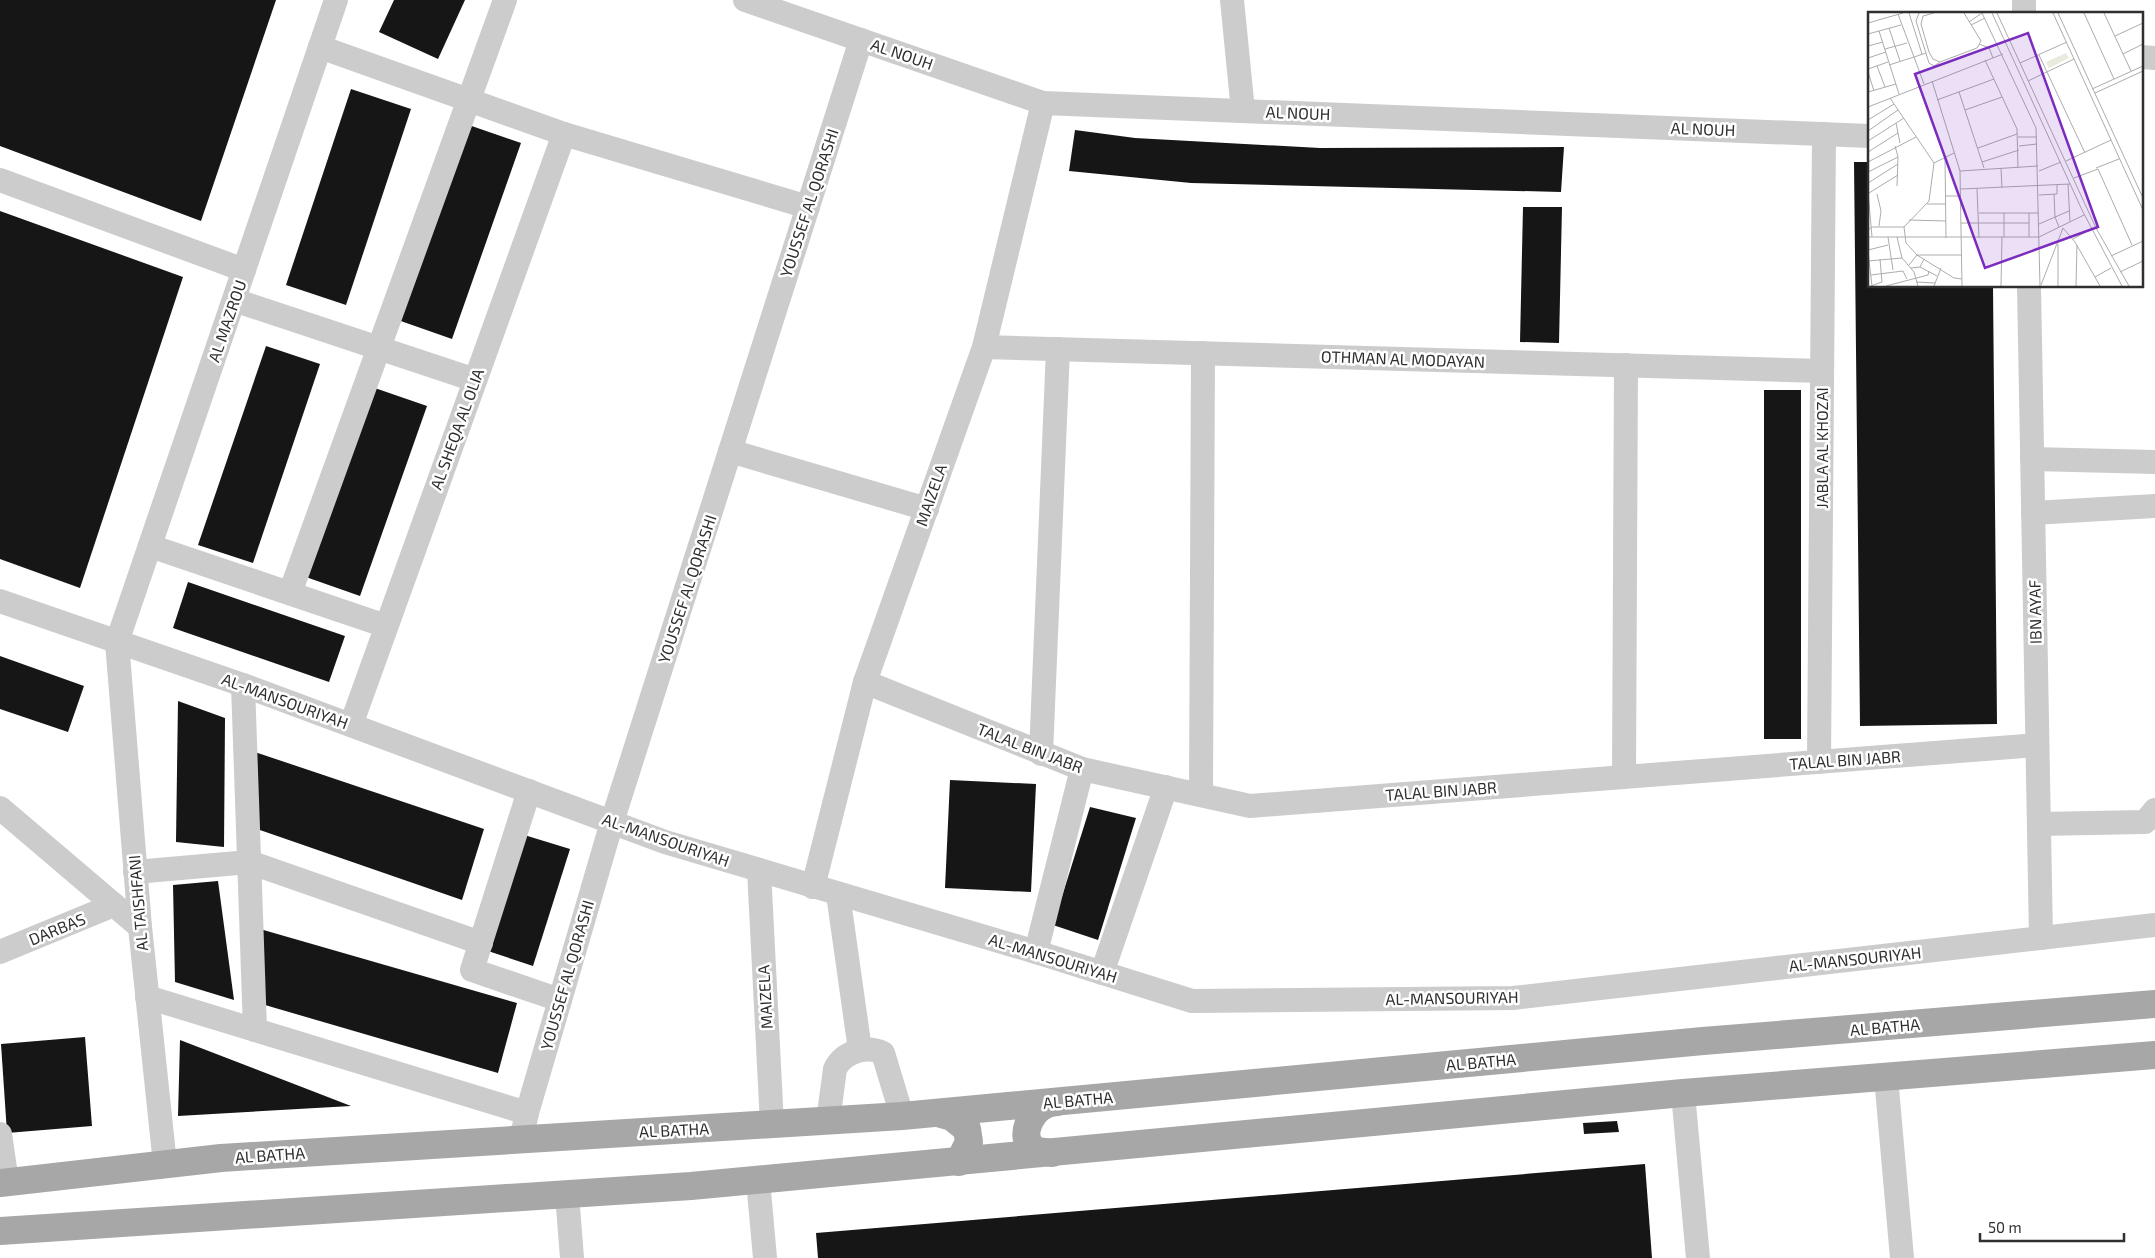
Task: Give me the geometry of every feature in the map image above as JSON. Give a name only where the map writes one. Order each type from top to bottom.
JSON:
[{"type":"main road","name":"AL BATHA","points":[[4,1183],[221,1158],[902,1116],[1693,1042],[2155,1004]]},
{"type":"main road","points":[[0,1231],[758,1180],[1683,1093],[2155,1055]]},
{"type":"main road","points":[[1052,1153],[1036,1150],[1031,1147],[1026,1131],[1030,1120],[1036,1112],[1046,1105],[1061,1101]]},
{"type":"main road","points":[[938,1113],[952,1117],[967,1129],[968,1142],[959,1162]]},
{"type":"street","name":"AL MAZROU","points":[[117,642],[336,0]]},
{"type":"street","points":[[290,593],[505,0]]},
{"type":"street","name":"AL NOUH","points":[[745,0],[800,9],[861,40],[1043,103],[1868,136]]},
{"type":"street","points":[[1232,0],[1243,111]]},
{"type":"street","name":"YOUSSEF AL QORASHI","points":[[521,1140],[527,1113],[612,822],[861,40]]},
{"type":"street","points":[[320,47],[564,134],[808,207]]},
{"type":"street","points":[[2142,57],[2155,58]]},
{"type":"street","name":"MAIZELA","points":[[813,887],[865,682],[984,347],[1043,103]]},
{"type":"street","name":"AL SHEQA AL OLIA","points":[[350,725],[564,134]]},
{"type":"street","name":"JABLA AL KHOZAI","points":[[1819,762],[1824,134]]},
{"type":"street","points":[[0,180],[244,270]]},
{"type":"street","name":"IBN AYAF","points":[[2029,288],[2041,938]]},
{"type":"street","points":[[234,300],[475,380]]},
{"type":"street","name":"OTHMAN AL MODAYAN","points":[[984,347],[1822,371]]},
{"type":"street","points":[[1041,754],[1058,349]]},
{"type":"street","points":[[1201,795],[1203,353]]},
{"type":"street","points":[[1624,777],[1626,365]]},
{"type":"street","points":[[730,451],[926,509]]},
{"type":"street","points":[[2032,459],[2155,462]]},
{"type":"street","points":[[2033,513],[2155,506]]},
{"type":"street","points":[[150,546],[386,626]]},
{"type":"street","name":"AL-MANSOURIYAH","points":[[0,601],[243,685],[665,842],[1036,952],[1192,1001],[1513,998],[2155,925]]},
{"type":"street","name":"AL TAISHFANI","points":[[117,642],[140,927],[165,1164]]},
{"type":"street","name":"TALAL BIN JABR","points":[[865,682],[1082,769],[1250,806],[2037,745]]},
{"type":"street","points":[[243,685],[255,1030]]},
{"type":"street","points":[[1036,952],[1082,769]]},
{"type":"street","points":[[1102,973],[1166,787]]},
{"type":"street","points":[[529,791],[472,970],[560,1000]]},
{"type":"street","points":[[0,808],[140,927]]},
{"type":"street","points":[[2039,824],[2145,822],[2155,810]]},
{"type":"street","points":[[135,872],[249,862],[481,943]]},
{"type":"street","name":"MAIZELA","points":[[759,870],[772,1124]]},
{"type":"street","points":[[838,894],[860,1050]]},
{"type":"street","name":"DARBAS","points":[[0,952],[114,905]]},
{"type":"street","points":[[147,998],[527,1113]]},
{"type":"street","points":[[828,1121],[834,1069],[838,1062],[844,1057],[860,1050],[873,1049],[883,1053],[902,1116]]},
{"type":"street","points":[[1886,1077],[1902,1258]]},
{"type":"street","points":[[1683,1093],[1698,1258]]},
{"type":"street","points":[[0,1134],[4,1183]]},
{"type":"street","points":[[758,1180],[765,1258]]},
{"type":"street","points":[[567,1194],[572,1258]]},
{"type":"building","points":[[0,0],[276,0],[201,221],[0,146]]},
{"type":"building","points":[[394,0],[465,0],[438,59],[379,32]]},
{"type":"building","points":[[351,89],[411,109],[346,305],[286,285]]},
{"type":"building","points":[[463,123],[521,143],[452,339],[395,319]]},
{"type":"building","points":[[1075,130],[1135,138],[1320,148],[1564,147],[1561,192],[1191,183],[1069,171]]},
{"type":"building","points":[[1854,162],[1868,162],[1868,288],[1993,288],[1997,724],[1860,726]]},
{"type":"building","points":[[1523,207],[1562,207],[1559,343],[1520,342]]},
{"type":"building","points":[[0,211],[183,277],[80,588],[0,559]]},
{"type":"building","points":[[266,346],[320,364],[253,563],[198,545]]},
{"type":"building","points":[[369,386],[427,406],[360,596],[303,576]]},
{"type":"building","points":[[1764,390],[1801,390],[1801,739],[1764,739]]},
{"type":"building","points":[[188,582],[345,636],[329,682],[173,628]]},
{"type":"building","points":[[0,656],[84,686],[68,732],[0,709]]},
{"type":"building","points":[[178,701],[225,718],[224,847],[176,842]]},
{"type":"building","points":[[249,750],[484,829],[462,900],[257,829]]},
{"type":"building","points":[[950,780],[1036,784],[1031,892],[945,888]]},
{"type":"building","points":[[1090,807],[1136,818],[1098,940],[1053,925]]},
{"type":"building","points":[[521,834],[570,849],[533,966],[485,950]]},
{"type":"building","points":[[218,881],[234,1000],[175,982],[173,885]]},
{"type":"building","points":[[260,929],[517,1003],[498,1073],[265,1005]]},
{"type":"building","points":[[85,1037],[92,1126],[7,1133],[1,1044]]},
{"type":"building","points":[[180,1040],[351,1106],[178,1116]]},
{"type":"building","points":[[1617,1121],[1619,1132],[1584,1134],[1583,1123]]},
{"type":"building","points":[[1645,1164],[1652,1258],[818,1258],[816,1233]]}]
